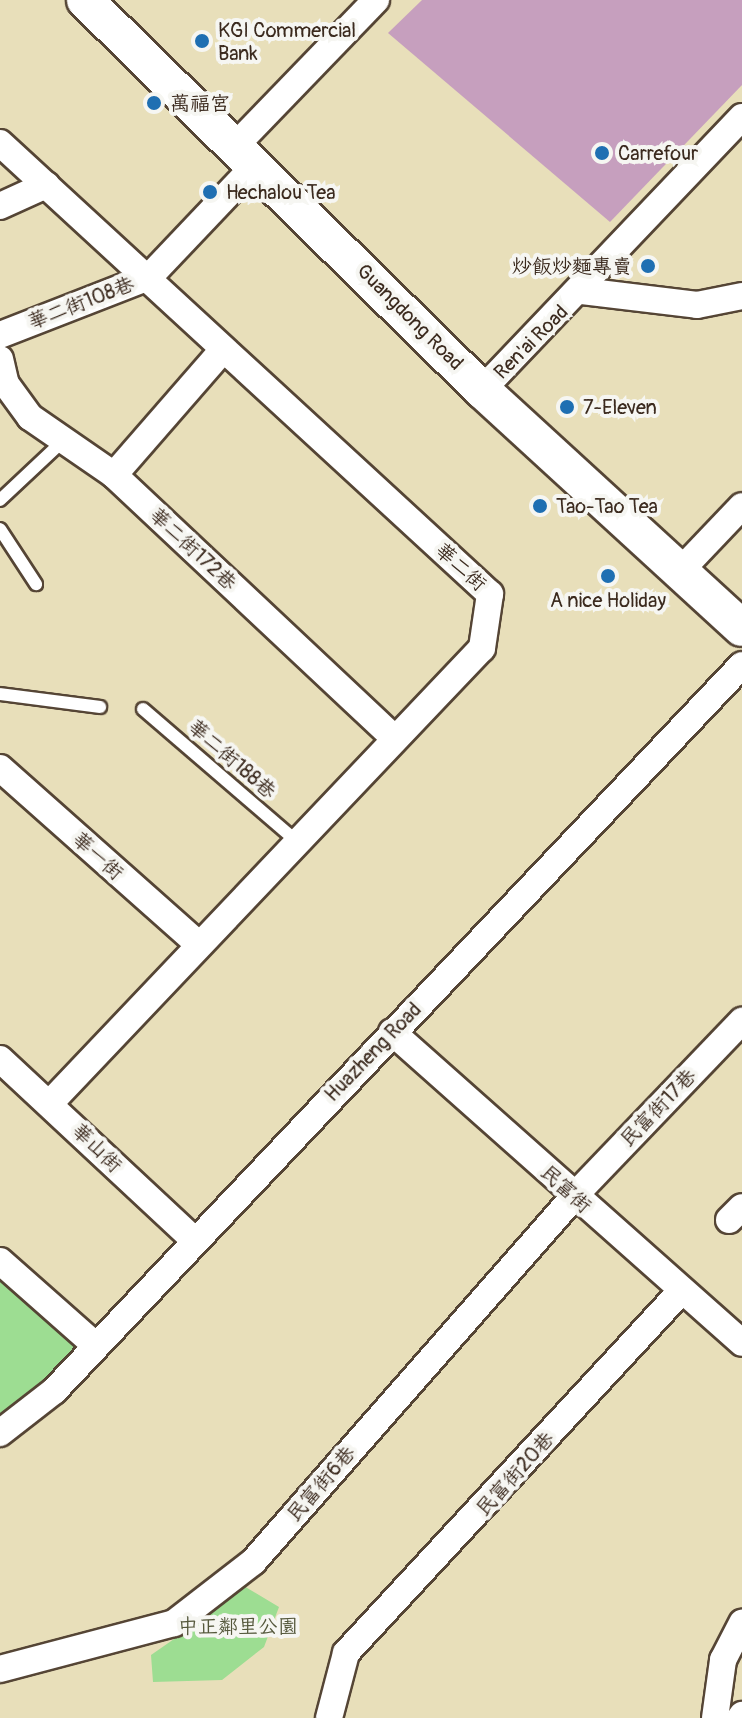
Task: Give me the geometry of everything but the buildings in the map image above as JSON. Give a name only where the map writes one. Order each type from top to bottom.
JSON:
[{"type":"street","name":"Guangdong Road","points":[[85,0],[247,154],[482,390],[742,628]]},
{"type":"street","name":"華二街108巷","points":[[0,335],[149,277],[367,3]]},
{"type":"street","name":"Ren'ai Road","points":[[482,390],[582,291],[742,117]]},
{"type":"street","name":"華二街","points":[[0,143],[149,277],[221,352],[490,594],[482,648],[294,839],[50,1103]]},
{"type":"street","points":[[0,206],[46,185]]},
{"type":"street","points":[[582,291],[697,305],[742,296]]},
{"type":"street","points":[[114,475],[221,352]]},
{"type":"street","name":"華二街172巷","points":[[0,359],[6,384],[30,417],[67,437],[114,475],[394,738]]},
{"type":"street","points":[[681,570],[742,506]]},
{"type":"street","name":"Huazheng Road","points":[[0,1433],[54,1391],[193,1239],[742,665]]},
{"type":"street","name":"華一街","points":[[0,768],[197,943]]},
{"type":"street","name":"民富街17巷","points":[[574,1196],[742,1021]]},
{"type":"street","name":"民富街","points":[[392,1032],[680,1292],[742,1343]]},
{"type":"street","name":"華山街","points":[[0,1059],[193,1239]]},
{"type":"street","name":"民富街6巷","points":[[0,1669],[174,1623],[253,1562],[574,1196]]},
{"type":"street","points":[[0,1261],[96,1346]]},
{"type":"street","name":"民富街20巷","points":[[329,1718],[346,1653],[680,1292]]},
{"type":"street","points":[[715,1718],[723,1660],[742,1623]]},
{"type":"lane","points":[[0,500],[67,437]]},
{"type":"lane","points":[[0,529],[36,584]]},
{"type":"lane","points":[[0,694],[100,707]]},
{"type":"lane","name":"華二街188巷","points":[[143,709],[294,839]]},
{"type":"green space","points":[[0,1273],[84,1356],[0,1422]]},
{"type":"green space","name":"中正鄰里公園","points":[[232,1579],[279,1607],[264,1647],[222,1680],[153,1682],[151,1655],[200,1621]]},
{"type":"place","name":"KGI Commercial Bank","points":[[202,41]]},
{"type":"place","name":"萬福宮","points":[[154,103]]},
{"type":"place","name":"Carrefour","points":[[602,153]]},
{"type":"place","name":"Hechalou Tea","points":[[210,192]]},
{"type":"place","name":"炒飯炒麵專賣","points":[[648,266]]},
{"type":"place","name":"7-Eleven","points":[[567,407]]},
{"type":"place","name":"Tao-Tao Tea","points":[[540,506]]},
{"type":"place","name":"A nice Holiday","points":[[608,576]]}]
